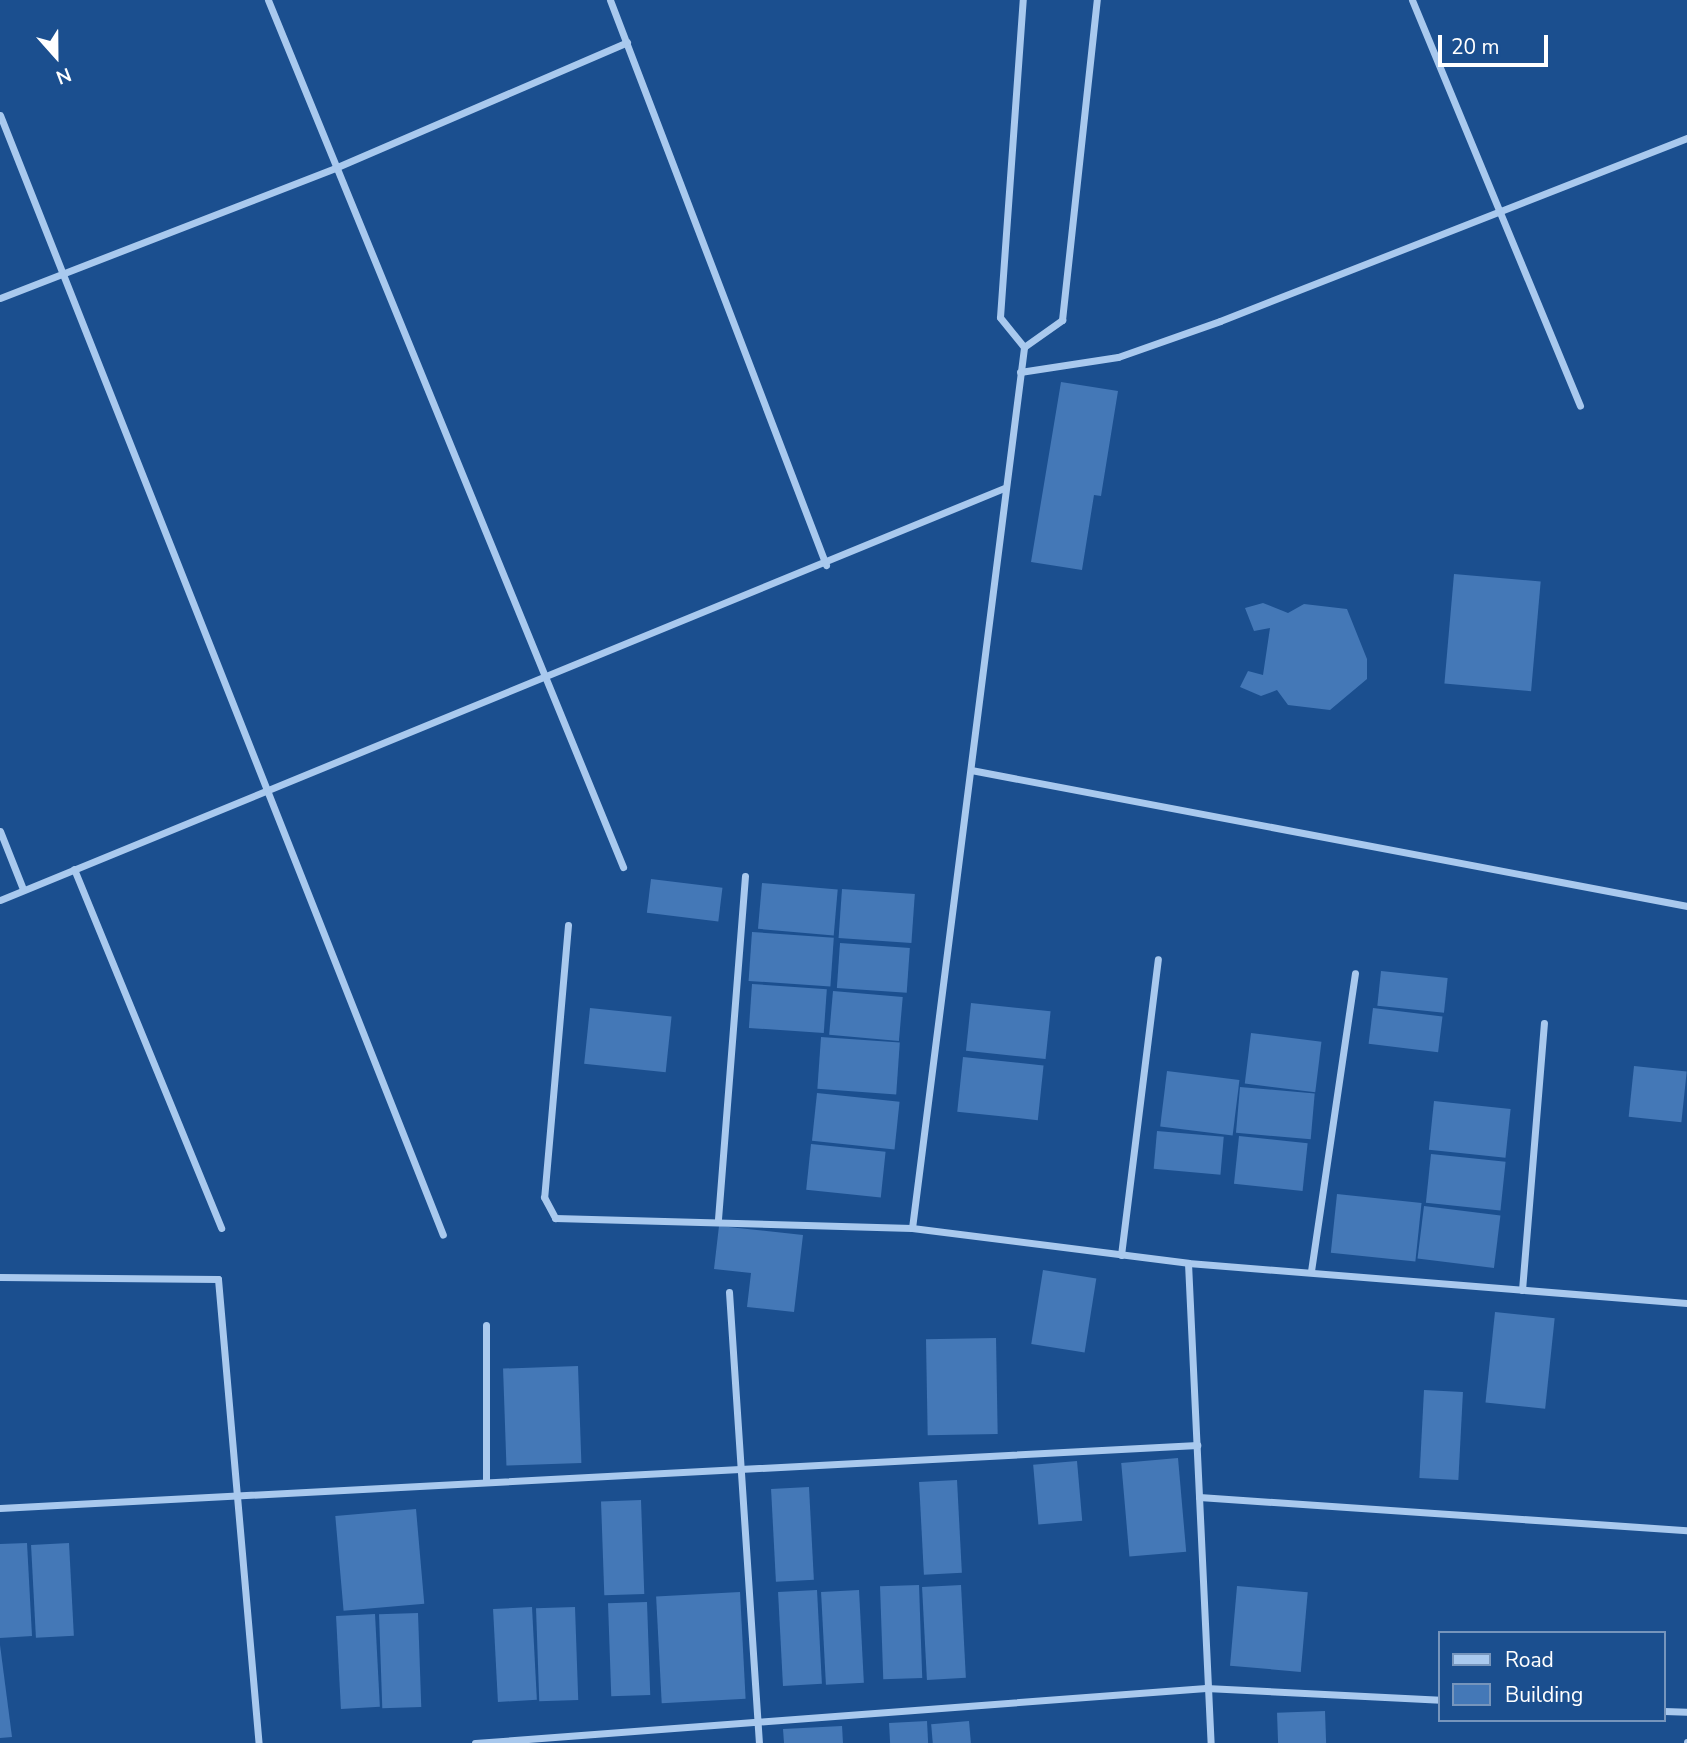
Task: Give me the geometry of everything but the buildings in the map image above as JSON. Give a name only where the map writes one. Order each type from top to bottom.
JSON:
[{"type":"street","points":[[268,0],[622,867]]},
{"type":"street","points":[[610,0],[826,565]]},
{"type":"street","points":[[1023,0],[1000,317],[1024,347]]},
{"type":"street","points":[[912,1228],[1020,372],[1024,347],[1062,320],[1097,0]]},
{"type":"street","points":[[1412,0],[1580,406]]},
{"type":"street","points":[[0,298],[335,168],[627,42]]},
{"type":"street","points":[[0,116],[443,1235]]},
{"type":"street","points":[[1020,372],[1118,357],[1687,138]]},
{"type":"street","points":[[0,900],[826,565],[1004,488]]},
{"type":"street","points":[[971,770],[1687,906]]},
{"type":"street","points":[[0,831],[23,889]]},
{"type":"street","points":[[74,869],[221,1228]]},
{"type":"street","points":[[718,1219],[745,876]]},
{"type":"street","points":[[568,925],[547,1210],[555,1218],[718,1219],[912,1228],[1188,1263],[1687,1303]]},
{"type":"street","points":[[1121,1255],[1158,959]]},
{"type":"street","points":[[1311,1271],[1355,973]]},
{"type":"street","points":[[1522,1290],[1544,1023]]},
{"type":"street","points":[[1188,1263],[1206,1688],[1211,1743]]},
{"type":"street","points":[[0,1277],[218,1279],[234,1496],[260,1743]]},
{"type":"street","points":[[729,1292],[759,1743]]},
{"type":"street","points":[[486,1325],[486,1482]]},
{"type":"street","points":[[0,1508],[1197,1445]]},
{"type":"street","points":[[1199,1497],[1687,1530]]},
{"type":"street","points":[[475,1743],[1206,1688],[1438,1700]]},
{"type":"street","points":[[1666,1711],[1687,1712]]}]
